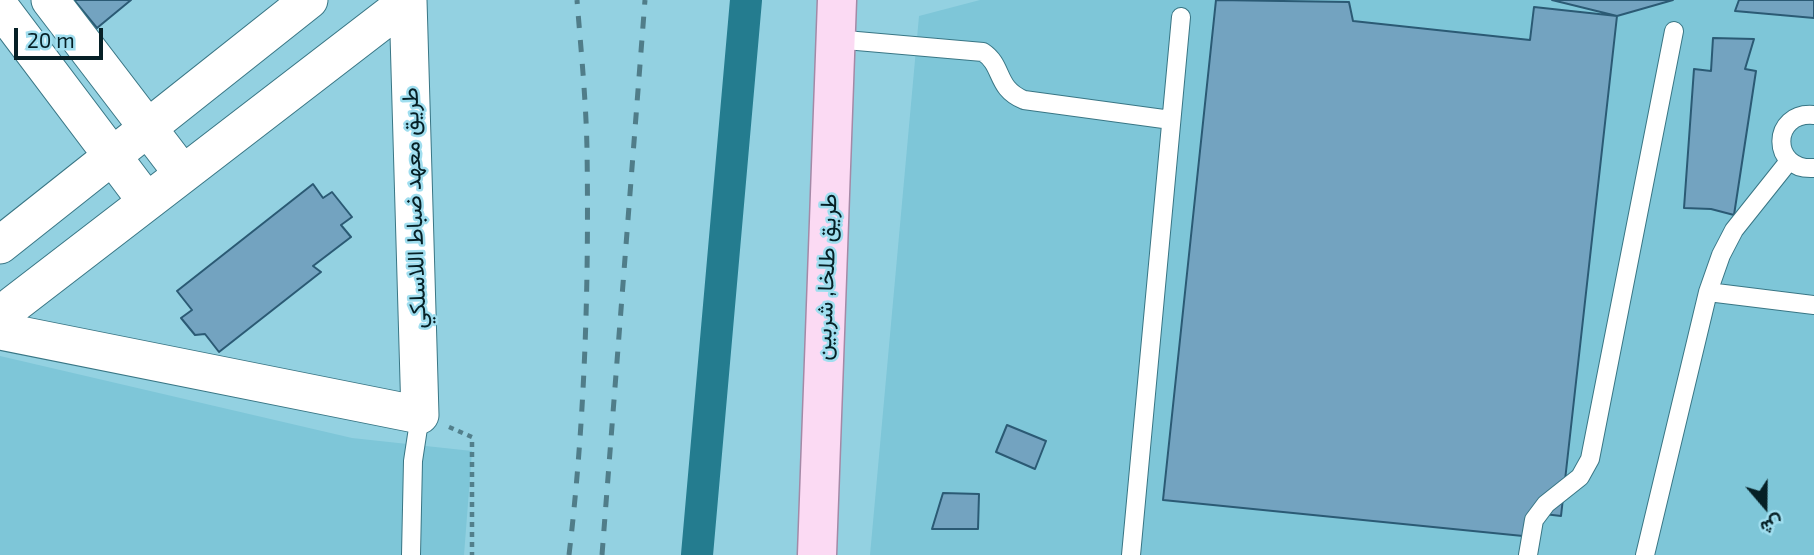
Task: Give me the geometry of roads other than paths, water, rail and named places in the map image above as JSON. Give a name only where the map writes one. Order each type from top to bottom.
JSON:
[{"type":"main road","name":"طريق طلخا, شربين","points":[[817,555],[837,0]]},
{"type":"street","points":[[50,0],[183,174]]},
{"type":"street","points":[[0,244],[309,0]]},
{"type":"street","points":[[4,321],[147,202],[408,0]]},
{"type":"street","name":"طريق معهد ضباط اللاسلكي","points":[[408,0],[420,415]]},
{"type":"street","points":[[0,7],[147,202]]},
{"type":"street","points":[[0,265],[9,275],[14,289],[4,321]]},
{"type":"street","points":[[4,321],[420,415]]},
{"type":"lane","points":[[1131,555],[1181,17]]},
{"type":"lane","points":[[1528,555],[1534,520],[1546,504],[1580,477],[1590,458],[1674,31]]},
{"type":"lane","points":[[834,39],[983,52],[991,57],[1007,89],[1024,100],[1171,120]]},
{"type":"lane","points":[[1814,115],[1801,115],[1786,125],[1781,144],[1789,161],[1797,166],[1814,168]]},
{"type":"lane","points":[[1646,555],[1708,292],[1721,255],[1734,230],[1789,161]]},
{"type":"lane","points":[[1708,292],[1814,304]]},
{"type":"lane","points":[[411,555],[412,461],[420,415]]},
{"type":"waterway","points":[[697,555],[746,0]]},
{"type":"railway","points":[[569,555],[582,403],[587,251],[586,131],[577,0]]},
{"type":"railway","points":[[602,555],[645,0]]}]
